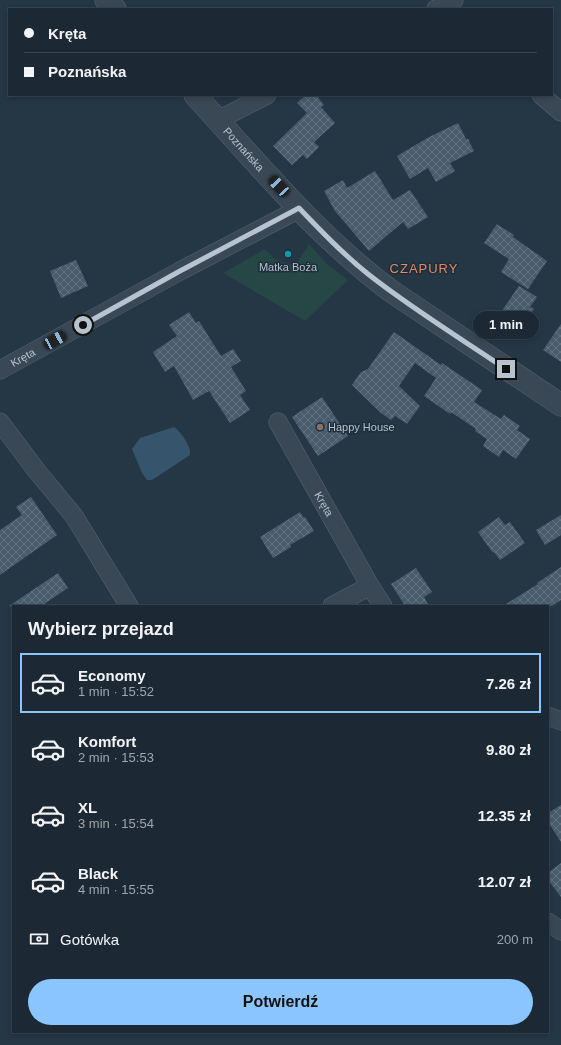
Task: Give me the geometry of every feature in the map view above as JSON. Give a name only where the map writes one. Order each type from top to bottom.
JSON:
[{"type":"street","points":[[106,0],[114,8]]},
{"type":"street","points":[[426,0],[435,8]]},
{"type":"street","points":[[438,8],[454,0]]},
{"type":"street","name":"Poznańska","points":[[195,96],[326,236],[367,274],[561,405]]},
{"type":"street","points":[[218,120],[265,96]]},
{"type":"street","points":[[542,96],[561,112]]},
{"type":"street","name":"Kręta","points":[[0,370],[180,271],[299,208]]},
{"type":"street","points":[[0,422],[74,516],[128,605]]},
{"type":"street","name":"Kręta","points":[[278,422],[370,586],[382,605]]},
{"type":"street","points":[[334,605],[370,586]]},
{"type":"street","points":[[549,716],[561,721]]},
{"type":"street","points":[[549,923],[561,931]]},
{"type":"green space","points":[[309,244],[327,264],[348,280],[305,321],[223,273],[265,249],[275,259],[295,266]]},
{"type":"water","points":[[174,427],[185,440],[189,448],[190,455],[152,480],[147,480],[142,473],[132,449],[140,438]]},
{"type":"building","points":[[305,96],[317,96],[324,105],[321,107],[335,123],[314,142],[319,147],[307,159],[303,155],[292,165],[273,146],[307,113],[297,103]]},
{"type":"building","points":[[458,123],[474,151],[450,163],[455,171],[436,182],[428,168],[410,179],[397,156],[429,137]]},
{"type":"building","points":[[375,171],[393,200],[410,190],[428,217],[408,229],[403,222],[369,251],[335,211],[324,191],[343,180],[347,188]]},
{"type":"building","points":[[497,224],[514,235],[513,237],[547,261],[528,289],[501,272],[509,259],[484,243]]},
{"type":"building","points":[[76,260],[88,286],[61,298],[50,271]]},
{"type":"building","points":[[519,286],[537,297],[530,307],[534,309],[518,333],[496,319]]},
{"type":"building","points":[[189,312],[196,323],[199,321],[221,356],[233,349],[241,361],[231,367],[246,391],[240,395],[250,410],[230,423],[209,391],[193,400],[174,366],[165,372],[153,352],[177,336],[169,325]]},
{"type":"building","points":[[561,324],[561,362],[543,350]]},
{"type":"building","points":[[394,332],[441,365],[442,363],[482,390],[474,402],[501,419],[504,415],[520,426],[517,430],[530,439],[516,459],[503,450],[499,457],[483,446],[487,439],[475,431],[476,429],[451,412],[450,414],[424,396],[436,378],[415,363],[399,386],[420,406],[407,424],[395,416],[391,420],[381,413],[352,385],[361,372],[368,369]]},
{"type":"building","name":"Happy House","points":[[322,397],[348,436],[318,456],[292,417]]},
{"type":"building","points":[[31,497],[57,535],[0,575],[0,530],[22,515],[16,507]]},
{"type":"building","points":[[300,512],[314,531],[290,545],[291,547],[273,558],[260,537]]},
{"type":"building","points":[[561,515],[561,535],[545,545],[536,530]]},
{"type":"building","points":[[499,517],[505,525],[510,522],[525,543],[500,560],[478,532]]},
{"type":"building","points":[[561,567],[561,600],[552,606],[505,605],[538,584],[537,583]]},
{"type":"building","points":[[416,568],[432,592],[424,597],[428,605],[404,605],[391,584]]},
{"type":"building","points":[[58,573],[68,588],[42,605],[9,606]]},
{"type":"building","points":[[561,805],[561,842],[549,824],[549,812]]},
{"type":"building","points":[[561,863],[561,897],[549,881],[549,872]]},
{"type":"place","name":"Matka Boża","points":[[288,254]]},
{"type":"place","name":"Happy House","points":[[320,427]]},
{"type":"district","name":"CZAPURY","points":[[424,268]]},
{"type":"route","points":[[83,325],[180,271],[299,208],[326,236],[367,274],[506,369]]}]
